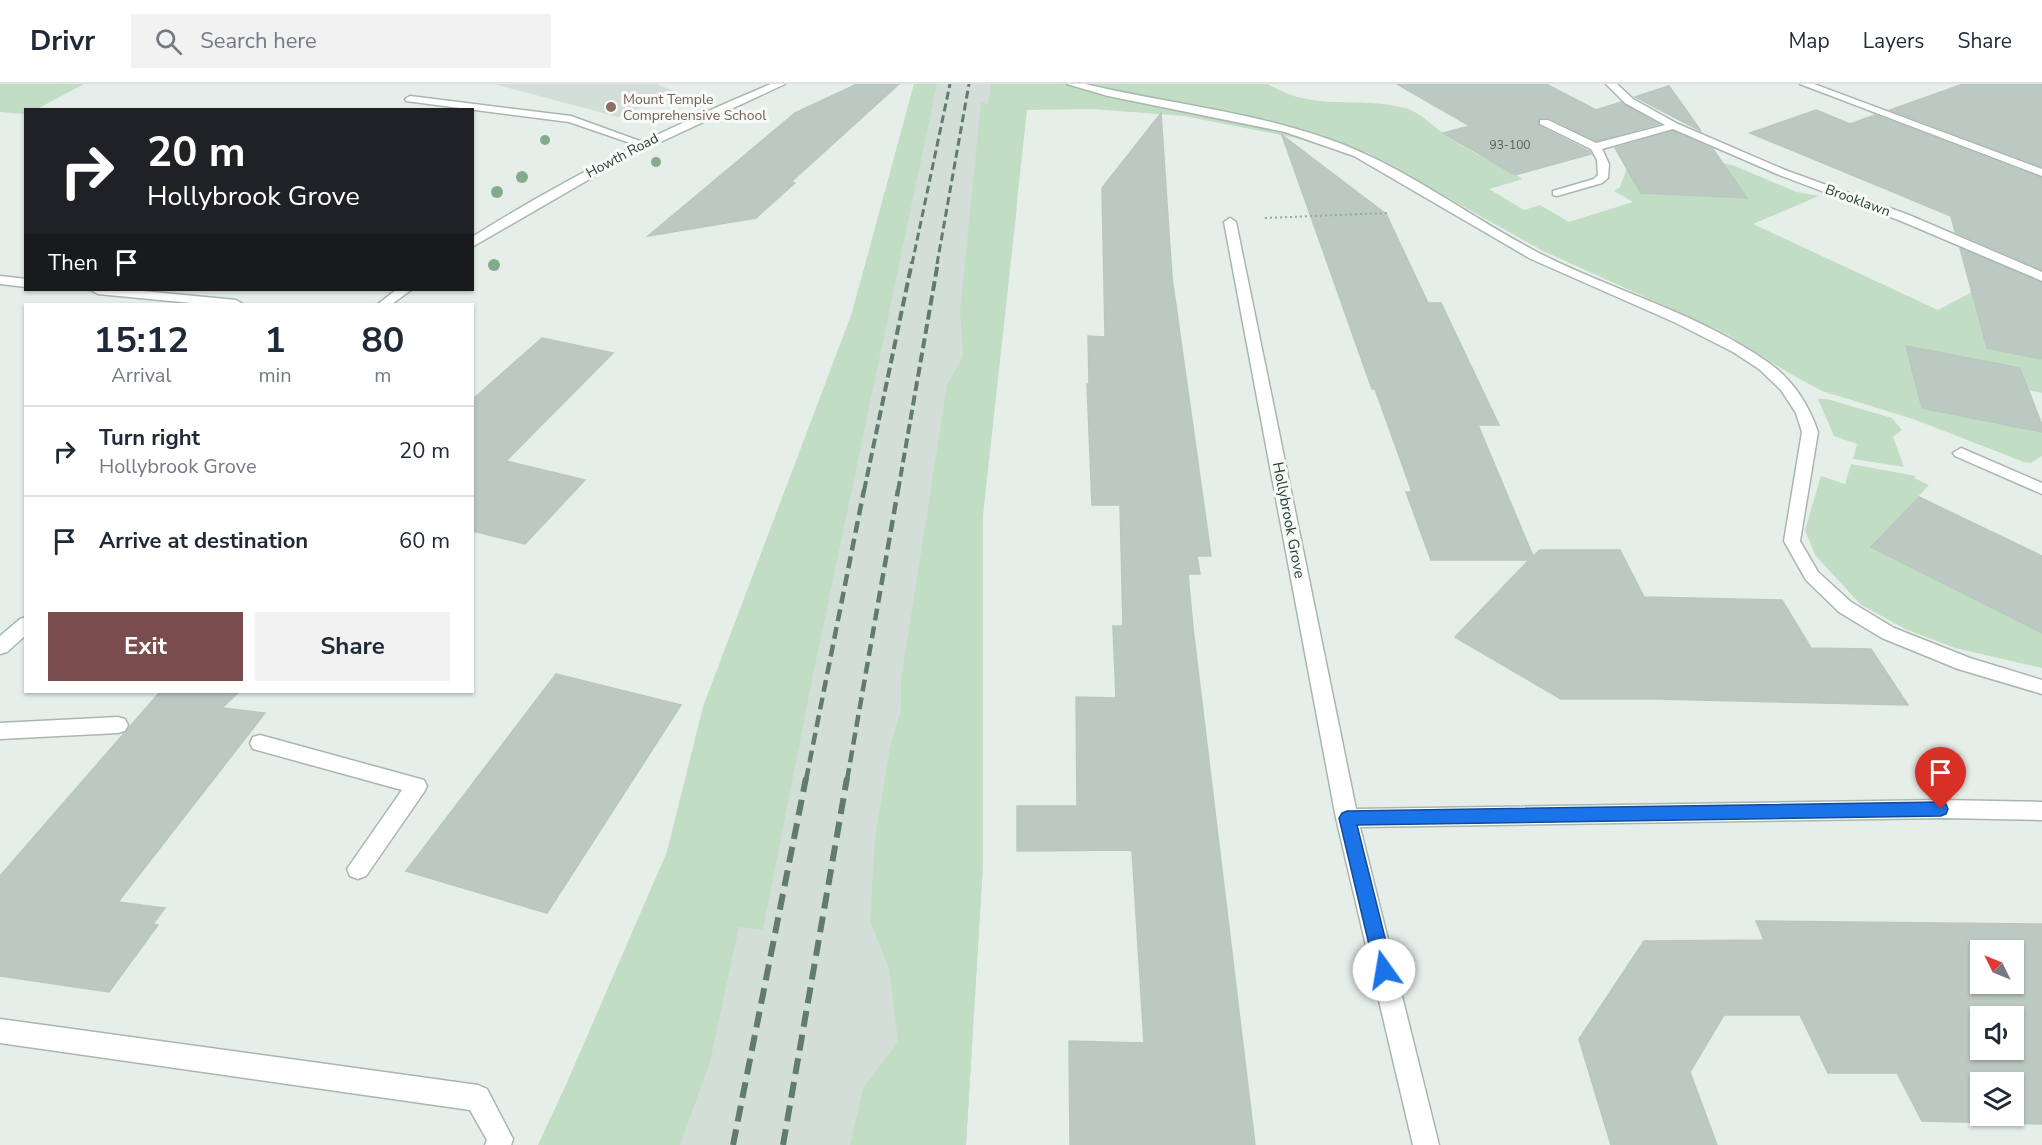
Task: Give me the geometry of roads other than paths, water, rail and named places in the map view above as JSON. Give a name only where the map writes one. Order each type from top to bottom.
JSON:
[{"type":"street","name":"Howth Road","points":[[474,242],[520,212],[643,144],[704,114],[780,84]]},
{"type":"street","points":[[1072,84],[1116,96],[1296,131],[1327,140],[1358,154],[1536,256],[1720,340],[1766,367],[1796,400],[1806,415],[1810,432],[1792,541],[1812,576],[1845,607],[1888,633],[1965,664],[2042,687]]},
{"type":"street","name":"Brooklawn","points":[[1611,84],[1629,101],[1674,126],[1781,172],[1905,218],[2042,277]]},
{"type":"street","points":[[1805,84],[2042,173]]},
{"type":"street","points":[[410,99],[571,118],[643,144]]},
{"type":"street","points":[[1544,122],[1595,147],[1602,154],[1605,166],[1604,176],[1598,181],[1557,193]]},
{"type":"street","points":[[1595,147],[1674,126]]},
{"type":"street","name":"Hollybrook Grove","points":[[1230,222],[1347,818],[1425,1145]]},
{"type":"street","points":[[0,280],[24,282]]},
{"type":"street","points":[[108,291],[226,303]]},
{"type":"street","points":[[385,303],[403,291]]},
{"type":"street","points":[[1961,453],[2042,489]]},
{"type":"street","points":[[0,647],[24,626]]},
{"type":"street","points":[[0,731],[118,725]]},
{"type":"street","points":[[260,742],[417,786],[358,869]]},
{"type":"street","points":[[1347,818],[1941,809],[2042,812]]},
{"type":"street","points":[[0,1031],[478,1098],[500,1139],[498,1145]]},
{"type":"railway","points":[[912,264],[950,84]]},
{"type":"railway","points":[[937,264],[969,84]]},
{"type":"railway","points":[[864,491],[912,262]]},
{"type":"railway","points":[[898,491],[938,262]]},
{"type":"railway","points":[[806,780],[864,490]]},
{"type":"railway","points":[[847,780],[898,490]]},
{"type":"railway","points":[[733,1145],[806,778]]},
{"type":"railway","points":[[783,1145],[847,778]]},
{"type":"place","name":"Mount Temple Comprehensive School","points":[[611,107]]}]
